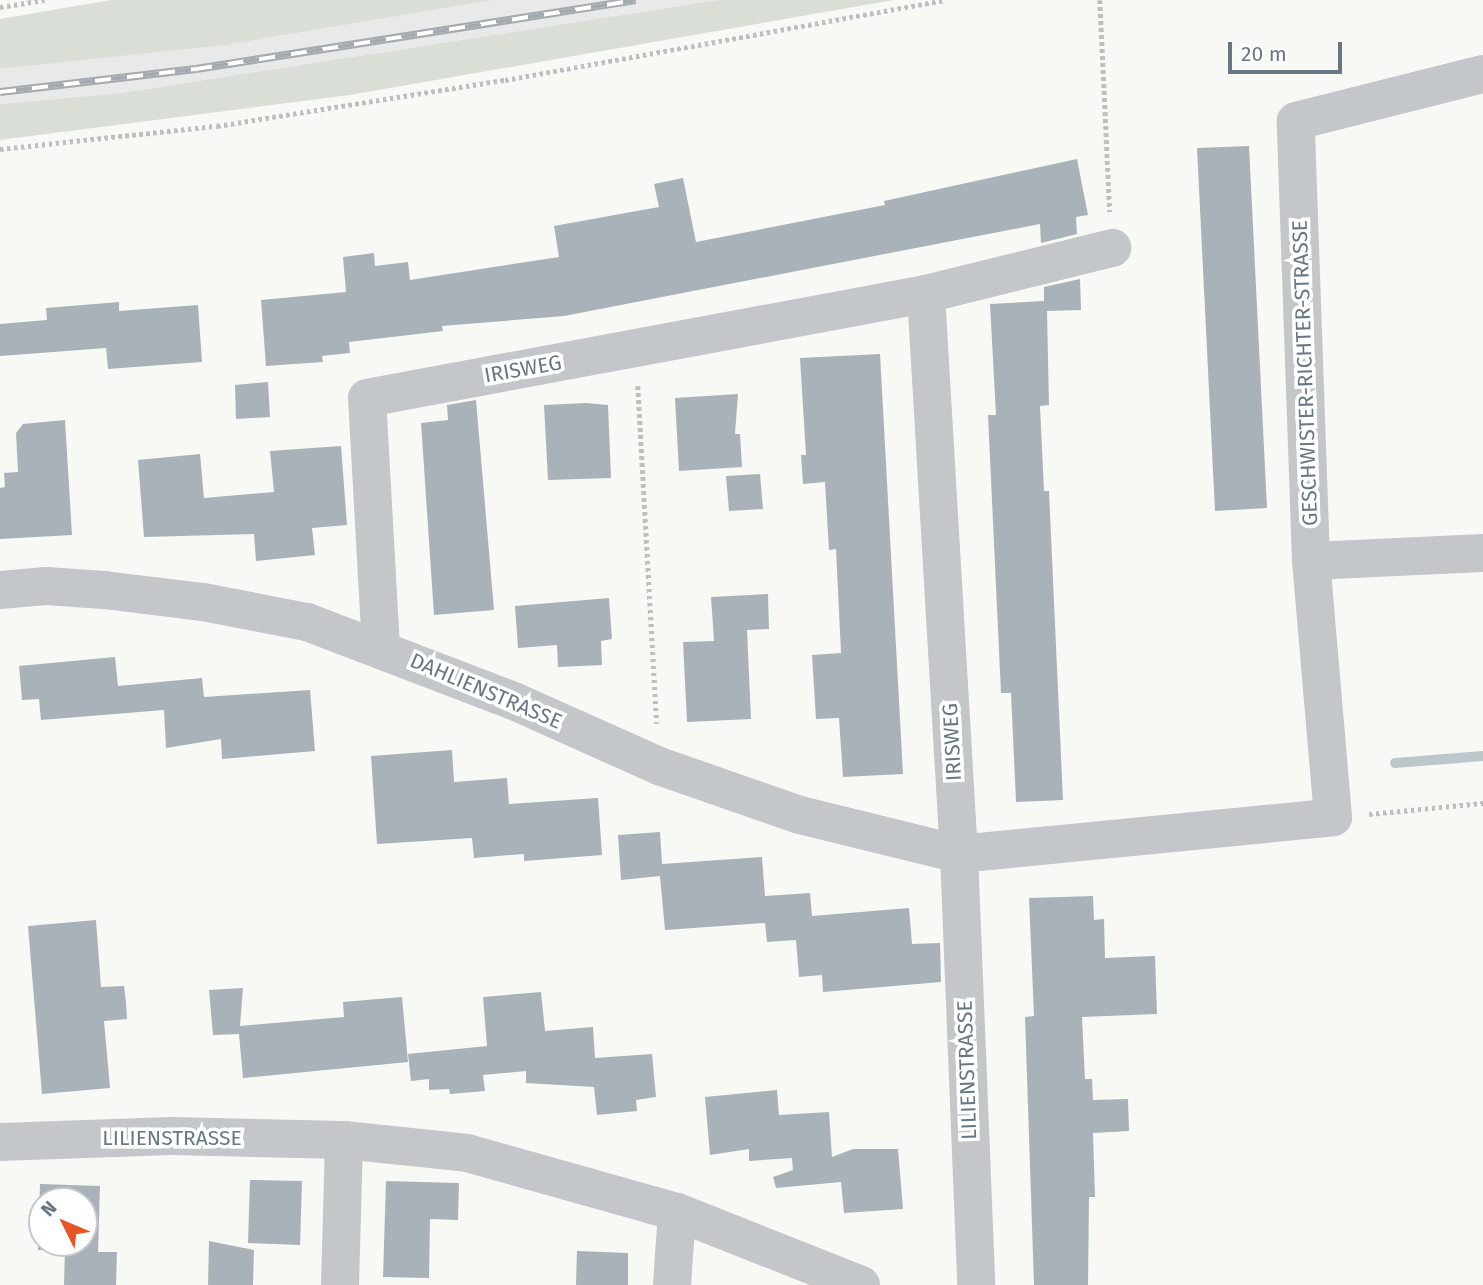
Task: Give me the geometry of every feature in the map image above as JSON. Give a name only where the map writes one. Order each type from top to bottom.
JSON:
[{"type":"street","name":"GESCHWISTER-RICHTER-STRASSE","points":[[1333,817],[1311,561],[1296,121],[1483,75]]},
{"type":"street","name":"IRISWEG","points":[[381,648],[367,398],[926,294],[1112,248]]},
{"type":"street","name":"IRISWEG","points":[[926,294],[959,854]]},
{"type":"street","points":[[1311,561],[1483,554]]},
{"type":"street","name":"DAHLIENSTRASSE","points":[[0,590],[46,586],[203,601],[307,622],[381,648],[659,766],[800,815],[959,854],[1333,817]]},
{"type":"street","name":"LILIENSTRASSE","points":[[959,854],[976,1285]]},
{"type":"street","name":"LILIENSTRASSE","points":[[0,1142],[171,1136],[344,1140],[467,1153],[677,1212],[861,1285]]},
{"type":"street","points":[[340,1285],[344,1140]]},
{"type":"street","points":[[673,1285],[677,1212]]},
{"type":"path","points":[[0,7],[44,0]]},
{"type":"path","points":[[0,149],[231,124],[946,0]]},
{"type":"path","points":[[1100,0],[1112,248]]},
{"type":"path","points":[[635,348],[659,766]]},
{"type":"path","points":[[1333,817],[1483,803]]},
{"type":"shaded area","points":[[111,0],[494,0],[226,45],[0,69],[0,19]]},
{"type":"shaded area","points":[[494,0],[719,0],[120,93],[0,104],[0,69],[226,45]]},
{"type":"shaded area","points":[[719,0],[894,0],[350,95],[0,140],[0,104],[121,93]]},
{"type":"building","points":[[1249,146],[1267,508],[1215,511],[1197,148]]},
{"type":"building","points":[[1077,159],[1088,215],[1076,217],[1077,234],[1041,243],[1040,224],[564,316],[442,326],[443,331],[349,342],[350,353],[322,356],[323,362],[266,366],[261,300],[346,292],[343,257],[374,253],[375,266],[408,262],[410,280],[559,257],[554,226],[659,207],[654,184],[683,178],[696,242],[885,205],[884,201]]},
{"type":"building","points":[[1080,279],[1081,310],[1047,311],[1049,405],[1040,406],[1044,491],[1049,491],[1063,800],[1016,802],[1011,693],[1001,693],[988,415],[996,415],[990,304],[1044,301],[1044,287]]},
{"type":"building","points":[[119,302],[119,311],[198,305],[202,362],[108,369],[106,348],[0,356],[0,324],[47,320],[46,308]]},
{"type":"building","points":[[880,354],[903,774],[843,777],[839,718],[816,719],[812,655],[841,653],[836,549],[829,550],[825,482],[803,484],[801,455],[806,455],[800,358]]},
{"type":"building","points":[[268,382],[270,417],[236,419],[235,385]]},
{"type":"building","points":[[738,394],[735,434],[740,434],[742,467],[679,471],[675,398]]},
{"type":"building","points":[[476,400],[494,610],[434,615],[421,423],[448,420],[447,405]]},
{"type":"building","points":[[544,405],[608,405],[611,478],[548,480]]},
{"type":"building","points":[[65,420],[72,535],[0,539],[0,488],[5,487],[4,473],[18,472],[16,433],[23,424]]},
{"type":"building","points":[[341,446],[347,525],[312,528],[315,555],[256,561],[254,534],[144,537],[138,460],[200,454],[204,498],[274,492],[270,451]]},
{"type":"building","points":[[760,474],[763,509],[729,511],[726,476]]},
{"type":"building","points":[[768,594],[769,629],[747,630],[751,719],[687,722],[683,642],[714,641],[711,597]]},
{"type":"building","points":[[609,598],[612,639],[601,641],[602,665],[558,667],[557,645],[518,648],[515,606]]},
{"type":"building","points":[[115,657],[118,686],[202,678],[204,697],[310,690],[315,751],[222,759],[221,739],[166,748],[164,710],[41,720],[39,699],[22,700],[19,666]]},
{"type":"building","points":[[452,750],[454,782],[507,778],[509,804],[598,798],[602,855],[524,861],[524,854],[474,858],[472,838],[377,844],[371,756]]},
{"type":"building","points":[[660,832],[662,864],[762,857],[765,896],[810,893],[812,916],[909,908],[912,944],[940,943],[941,982],[823,992],[822,975],[799,977],[796,940],[767,942],[765,923],[665,930],[660,876],[621,880],[618,835]]},
{"type":"building","points":[[1093,896],[1094,920],[1104,919],[1105,958],[1155,956],[1157,1014],[1082,1017],[1085,1079],[1092,1079],[1093,1100],[1128,1099],[1129,1131],[1093,1133],[1095,1197],[1089,1197],[1088,1285],[1034,1285],[1025,1017],[1034,1016],[1029,898]]},
{"type":"building","points":[[96,920],[101,987],[124,986],[126,1002],[127,1019],[104,1021],[110,1088],[42,1094],[28,926]]},
{"type":"building","points":[[243,988],[240,1026],[344,1017],[343,1002],[402,997],[408,1062],[243,1078],[239,1034],[213,1035],[209,990]]},
{"type":"building","points":[[541,992],[545,1031],[593,1027],[595,1058],[652,1054],[656,1097],[636,1100],[637,1111],[597,1115],[594,1087],[526,1083],[526,1071],[483,1075],[485,1091],[450,1094],[449,1089],[429,1090],[429,1079],[411,1081],[408,1054],[487,1046],[483,997]]},
{"type":"building","points":[[777,1090],[779,1115],[829,1112],[832,1157],[853,1149],[898,1149],[903,1209],[844,1213],[841,1182],[776,1188],[773,1177],[793,1170],[792,1158],[749,1161],[749,1149],[710,1155],[705,1097]]},
{"type":"building","points":[[250,1180],[302,1181],[300,1245],[248,1243]]},
{"type":"building","points":[[386,1181],[459,1183],[458,1220],[430,1219],[429,1278],[383,1277]]},
{"type":"building","points":[[40,1184],[100,1186],[98,1252],[98,1187],[40,1187]]},
{"type":"building","points":[[209,1241],[254,1250],[253,1285],[208,1285]]},
{"type":"building","points":[[577,1251],[628,1253],[628,1285],[576,1285]]},
{"type":"building","points":[[98,1252],[117,1252],[116,1285],[64,1285],[65,1257],[98,1257]]},
{"type":"waterway","points":[[1395,763],[1483,756]]},
{"type":"railway","points":[[0,92],[196,69],[636,0]]}]
